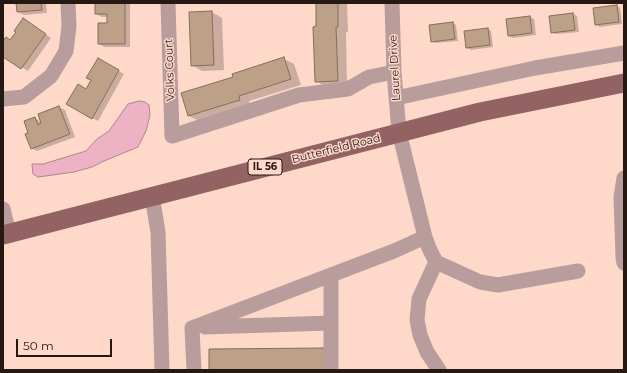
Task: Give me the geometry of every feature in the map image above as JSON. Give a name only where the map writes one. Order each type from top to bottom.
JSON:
[{"type":"main road","name":"Butterfield Road","points":[[6,234],[480,112],[624,83]]},
{"type":"street","points":[[3,99],[24,97],[51,76],[66,51],[69,26],[68,3]]},
{"type":"street","name":"Volks Court","points":[[168,3],[172,136],[299,95],[348,89],[369,77],[394,72]]},
{"type":"street","name":"Laurel Drive","points":[[392,3],[394,72],[399,132],[425,237],[436,262]]},
{"type":"street","points":[[396,98],[535,68],[624,53]]},
{"type":"street","points":[[624,178],[622,197],[624,263]]},
{"type":"street","points":[[152,196],[158,232],[162,370]]},
{"type":"street","points":[[3,209],[6,234]]},
{"type":"street","points":[[192,328],[394,251],[425,237]]},
{"type":"street","points":[[439,370],[427,352],[420,335],[417,320],[419,299],[436,262],[480,282],[498,285],[578,271]]},
{"type":"street","points":[[331,275],[331,370]]},
{"type":"street","points":[[192,328],[331,323]]},
{"type":"street","points":[[192,328],[194,370]]},
{"type":"shaded area","points":[[139,101],[145,102],[149,105],[150,115],[146,131],[138,147],[92,167],[74,172],[38,177],[33,174],[32,164],[43,164],[86,151],[97,139],[109,131],[128,104]]},
{"type":"building","points":[[16,3],[41,3],[42,10],[17,12]]},
{"type":"building","points":[[95,3],[125,3],[125,44],[98,44],[98,23],[107,23],[107,14],[95,14]]},
{"type":"building","points":[[316,3],[338,3],[338,27],[336,27],[338,81],[315,82],[313,27],[316,26]]},
{"type":"building","points":[[617,5],[619,22],[595,25],[593,8]]},
{"type":"building","points":[[212,11],[214,65],[191,66],[189,12]]},
{"type":"building","points":[[573,13],[575,30],[551,33],[549,16]]},
{"type":"building","points":[[530,16],[532,33],[508,36],[506,19]]},
{"type":"building","points":[[23,18],[46,34],[21,69],[3,57],[3,41],[6,37],[10,40]]},
{"type":"building","points":[[453,22],[455,39],[431,42],[429,25]]},
{"type":"building","points":[[488,28],[490,45],[466,48],[464,31]]},
{"type":"building","points":[[284,57],[291,79],[239,96],[240,100],[188,116],[181,93],[233,77],[232,74]]},
{"type":"building","points":[[98,58],[119,70],[92,119],[66,104],[78,84],[86,89],[91,80],[86,78]]},
{"type":"building","points":[[59,106],[70,134],[31,149],[25,134],[28,133],[24,121],[35,117],[38,125],[41,123],[38,114]]},
{"type":"building","points":[[326,348],[326,370],[209,370],[209,349]]}]
